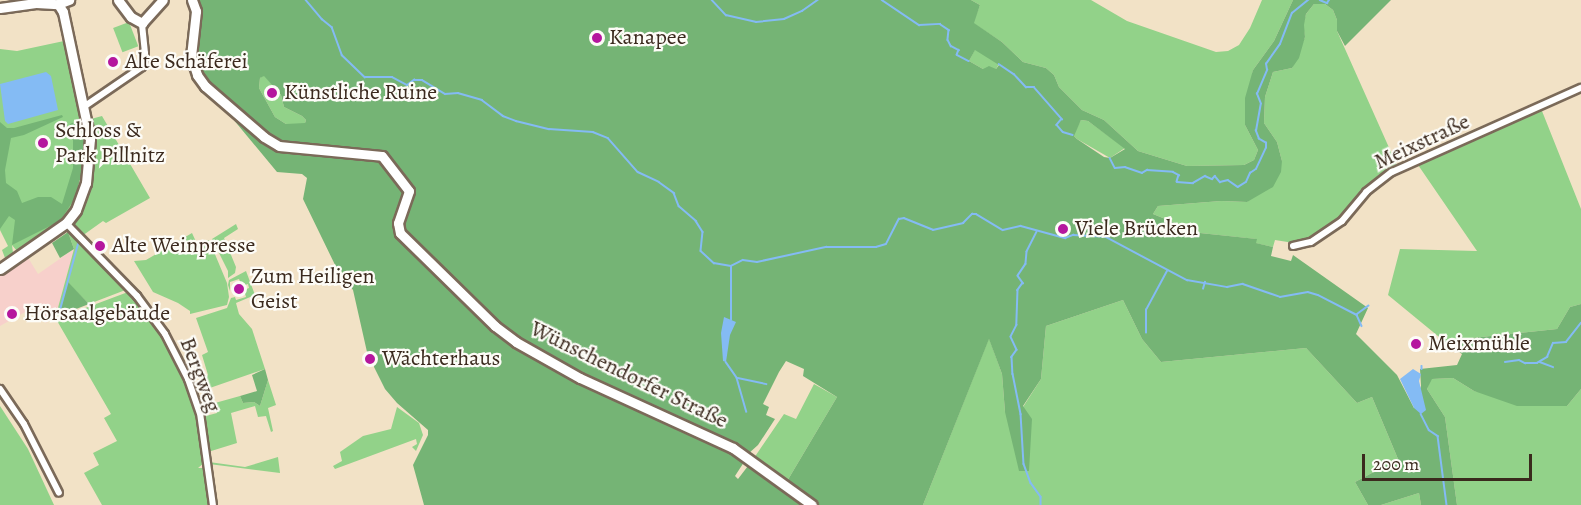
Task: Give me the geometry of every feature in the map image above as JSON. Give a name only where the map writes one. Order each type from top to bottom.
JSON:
[{"type":"street","points":[[0,8],[69,0]]},
{"type":"street","points":[[118,0],[131,17],[142,22]]},
{"type":"street","points":[[85,106],[142,67],[145,53],[142,22],[163,0]]},
{"type":"street","name":"Wünschendorfer Straße","points":[[192,0],[196,11],[191,49],[193,64],[204,86],[261,135],[286,148],[371,153],[382,156],[409,191],[399,223],[400,233],[495,326],[516,342],[580,378],[733,448],[812,505]]},
{"type":"street","points":[[0,269],[66,223],[81,199],[89,168],[90,139],[85,106],[63,12],[58,1]]},
{"type":"street","name":"Meixstraße","points":[[1293,246],[1311,242],[1342,221],[1366,192],[1392,172],[1581,88]]},
{"type":"street","name":"Bergweg","points":[[66,223],[137,296],[165,334],[188,380],[200,413],[213,505]]},
{"type":"street","points":[[0,389],[24,424],[59,493]]},
{"type":"shaded area","points":[[74,249],[56,315],[46,323],[36,306],[0,326],[0,274],[27,256],[38,274]]},
{"type":"green space","points":[[195,0],[971,0],[980,5],[974,23],[1002,42],[1023,62],[1046,68],[1054,75],[1059,87],[1082,110],[1104,120],[1138,151],[1187,166],[1244,165],[1254,160],[1258,150],[1245,125],[1245,98],[1253,70],[1274,41],[1293,0],[1391,0],[1345,46],[1337,31],[1337,20],[1333,10],[1325,4],[1314,4],[1306,14],[1305,37],[1299,58],[1292,68],[1273,72],[1265,97],[1264,123],[1277,142],[1282,161],[1281,172],[1273,187],[1247,202],[1221,201],[1158,206],[1153,214],[1200,233],[1257,239],[1256,243],[1273,247],[1271,256],[1291,261],[1293,255],[1368,308],[1356,334],[1397,375],[1414,408],[1421,386],[1420,369],[1457,365],[1462,354],[1444,341],[1557,329],[1570,307],[1581,304],[1581,389],[1567,406],[1517,406],[1474,391],[1453,378],[1432,379],[1427,389],[1445,417],[1457,505],[1421,505],[1419,493],[1381,505],[1368,505],[1355,482],[1398,459],[1372,397],[1357,403],[1306,348],[1161,362],[1142,339],[1123,300],[1046,326],[1041,379],[1023,406],[1032,419],[1029,471],[1019,471],[1005,412],[1002,374],[989,339],[923,505],[816,505],[786,483],[837,397],[803,376],[804,369],[786,361],[763,404],[769,407],[766,415],[775,419],[758,445],[748,454],[564,367],[513,337],[405,235],[401,226],[409,185],[387,156],[372,150],[278,143],[205,84],[193,57]],"holes":[[[975,50],[999,65],[996,69],[989,66],[983,69],[969,61]],[[264,76],[281,95],[284,107],[302,116],[306,120],[305,123],[286,124],[275,117],[259,88],[260,78]],[[1081,120],[1088,121],[1125,149],[1110,158],[1104,157],[1074,136]]]},
{"type":"green space","points":[[971,0],[1091,0],[1127,21],[1216,52],[1228,51],[1239,45],[1250,28],[1262,0],[1293,0],[1274,41],[1253,70],[1245,125],[1258,150],[1254,160],[1244,165],[1187,166],[1138,151],[1104,120],[1082,110],[1059,87],[1054,75],[1046,68],[1023,62],[1002,42],[973,23],[980,5]]},
{"type":"green space","points":[[1314,4],[1325,4],[1333,10],[1337,20],[1337,31],[1399,170],[1379,180],[1345,216],[1311,240],[1294,243],[1275,240],[1273,247],[1255,243],[1256,239],[1200,233],[1153,214],[1158,206],[1221,201],[1247,202],[1282,161],[1277,142],[1264,123],[1265,97],[1273,72],[1292,68],[1305,37],[1303,25],[1306,14]]},
{"type":"green space","points":[[129,22],[138,46],[122,52],[113,28]]},
{"type":"green space","name":"Schloss & Park Pillnitz","points":[[64,41],[82,113],[78,189],[71,207],[59,223],[17,251],[12,245],[13,253],[5,258],[2,250],[8,246],[0,230],[0,49],[17,51]]},
{"type":"green space","points":[[975,49],[999,64],[996,69],[983,69],[969,61]]},
{"type":"green space","points":[[264,75],[281,95],[284,107],[306,120],[302,126],[286,124],[275,117],[259,88],[260,78]]},
{"type":"green space","points":[[1540,106],[1581,209],[1581,304],[1570,307],[1557,329],[1444,341],[1388,295],[1400,249],[1477,251],[1416,162]]},
{"type":"green space","points":[[223,107],[270,144],[384,160],[407,192],[396,227],[494,329],[746,459],[735,476],[738,479],[751,462],[807,505],[424,505],[413,465],[428,435],[428,430],[397,403],[385,389],[374,367],[375,357],[367,352],[353,290],[338,271],[303,199],[307,178],[302,174],[277,172]]},
{"type":"green space","points":[[62,115],[63,117],[24,135],[11,138],[5,170],[6,183],[17,191],[22,203],[38,197],[51,197],[62,204],[73,168],[73,140],[70,124],[83,118],[86,136],[82,172],[75,198],[60,221],[12,245],[15,220],[9,216],[0,229],[0,122],[7,128],[14,128]]},
{"type":"green space","points":[[102,116],[150,198],[106,223],[103,221],[82,236],[73,224],[87,196],[93,169],[95,144],[91,119]]},
{"type":"green space","points":[[1081,120],[1088,121],[1125,148],[1110,158],[1077,139],[1073,135]]},
{"type":"green space","points":[[236,224],[238,229],[224,238],[236,267],[235,273],[228,278],[228,271],[212,239]]},
{"type":"green space","points":[[72,231],[99,259],[97,262],[128,289],[89,304],[68,283],[58,316],[56,315],[74,249],[68,232]]},
{"type":"green space","points":[[68,232],[74,249],[60,258],[52,243]]},
{"type":"green space","points":[[192,233],[198,246],[209,240],[227,283],[229,297],[227,305],[190,314],[190,311],[178,303],[153,292],[134,261],[146,260]]},
{"type":"green space","points":[[246,271],[255,295],[236,303],[239,314],[252,329],[265,369],[204,390],[201,381],[208,375],[202,355],[208,352],[196,318],[227,308],[231,298],[235,297],[236,300],[246,297],[244,290],[249,288],[248,284],[242,286],[239,279],[230,282],[230,291],[228,285],[229,280]]},
{"type":"green space","points":[[68,282],[89,304],[58,316]]},
{"type":"green space","points":[[128,292],[158,327],[193,397],[204,463],[198,468],[204,468],[210,505],[102,505],[84,473],[99,465],[93,453],[117,441],[104,418],[111,414],[56,319]]},
{"type":"green space","points":[[1123,300],[1142,339],[1161,362],[1306,348],[1357,403],[1372,397],[1398,459],[1355,482],[1368,505],[923,505],[989,338],[1002,374],[1005,412],[1023,407],[1041,379],[1046,326]]},
{"type":"green space","points":[[265,369],[268,380],[260,406],[254,402],[243,403],[240,396],[257,391],[252,375]]},
{"type":"green space","points":[[1453,378],[1474,391],[1567,406],[1581,389],[1581,505],[1457,505],[1445,417],[1427,389],[1431,379]]},
{"type":"green space","points":[[268,380],[276,405],[268,408],[273,431],[271,432],[266,416],[258,417],[255,406],[231,413],[237,443],[208,452],[209,462],[245,467],[278,457],[280,473],[209,464],[202,417],[217,413],[215,403],[240,396],[243,403],[254,402],[260,406]]},
{"type":"green space","points":[[814,384],[837,397],[786,483],[754,458],[784,414],[796,419]]},
{"type":"green space","points":[[0,406],[28,449],[54,505],[0,505]]},
{"type":"green space","points":[[397,407],[419,423],[423,435],[416,451],[412,447],[417,444],[416,439],[335,469],[333,466],[342,461],[340,452],[363,436],[391,429]]},
{"type":"green space","points":[[1419,493],[1421,505],[1381,505]]},
{"type":"water","points":[[46,72],[51,76],[58,110],[8,124],[5,121],[0,84]]},
{"type":"water","points":[[724,317],[736,322],[730,335],[726,362],[723,361],[721,333]]},
{"type":"water","points":[[1413,369],[1421,374],[1419,381],[1426,410],[1421,414],[1414,408],[1400,379]]},
{"type":"waterway","points":[[306,0],[332,27],[342,55],[365,77],[392,77],[407,85],[414,80],[422,80],[445,94],[458,93],[482,100],[503,116],[516,121],[549,129],[593,132],[608,138],[638,172],[659,182],[674,193],[679,206],[696,221],[703,232],[701,251],[714,263],[731,266],[743,260],[757,262],[826,247],[876,247],[886,244],[899,219],[904,218],[933,230],[963,223],[972,214],[976,214],[1003,230],[1021,226],[1065,238],[1073,235],[1106,237],[1187,280],[1227,287],[1243,284],[1280,297],[1308,292],[1357,315],[1362,326]]},
{"type":"waterway","points":[[712,0],[726,15],[756,22],[784,19],[818,0]]},
{"type":"waterway","points":[[882,0],[919,25],[940,24],[949,30],[948,40],[951,46],[959,50],[957,55],[969,61]]},
{"type":"waterway","points":[[1110,158],[1115,168],[1125,167],[1142,173],[1147,170],[1173,172],[1179,175],[1177,182],[1193,183],[1205,176],[1212,179],[1215,176],[1220,182],[1228,180],[1238,187],[1246,182],[1250,173],[1256,169],[1266,148],[1266,143],[1259,139],[1256,131],[1261,104],[1257,94],[1267,70],[1266,64],[1280,44],[1292,13],[1308,0]]},
{"type":"waterway","points":[[1320,0],[1327,3],[1329,0]]},
{"type":"waterway","points":[[999,64],[1014,74],[1026,87],[1034,87],[1062,119],[1057,125],[1063,132],[1073,135]]},
{"type":"waterway","points":[[1037,232],[1027,252],[1026,264],[1018,276],[1023,283],[1018,290],[1017,325],[1011,337],[1017,350],[1012,357],[1013,374],[1021,414],[1024,464],[1031,483],[1041,497],[1041,505]]},
{"type":"waterway","points":[[60,310],[78,244]]},
{"type":"waterway","points":[[731,267],[731,320]]},
{"type":"waterway","points":[[1146,333],[1146,310],[1167,271]]},
{"type":"waterway","points":[[1203,289],[1205,282]]},
{"type":"waterway","points":[[1357,314],[1368,306]]},
{"type":"waterway","points":[[1505,362],[1519,360],[1525,363],[1537,363],[1547,357],[1553,343],[1566,342],[1581,323]]},
{"type":"waterway","points":[[726,362],[737,378],[747,412]]},
{"type":"waterway","points":[[1540,362],[1553,367]]},
{"type":"waterway","points":[[738,378],[766,384]]},
{"type":"waterway","points":[[1421,414],[1429,430],[1438,436],[1447,505]]},
{"type":"place","name":"Kanapee","points":[[597,38]]},
{"type":"place","name":"Alte Schäferei","points":[[113,62]]},
{"type":"place","name":"Künstliche Ruine","points":[[272,93]]},
{"type":"place","name":"Schloss & Park Pillnitz","points":[[43,143]]},
{"type":"place","name":"Viele Brücken","points":[[1063,229]]},
{"type":"place","name":"Alte Weinpresse","points":[[100,246]]},
{"type":"place","name":"Zum Heiligen Geist","points":[[239,289]]},
{"type":"place","name":"Hörsaalgebäude","points":[[12,314]]},
{"type":"place","name":"Meixmühle","points":[[1416,344]]},
{"type":"place","name":"Wächterhaus","points":[[370,359]]}]
